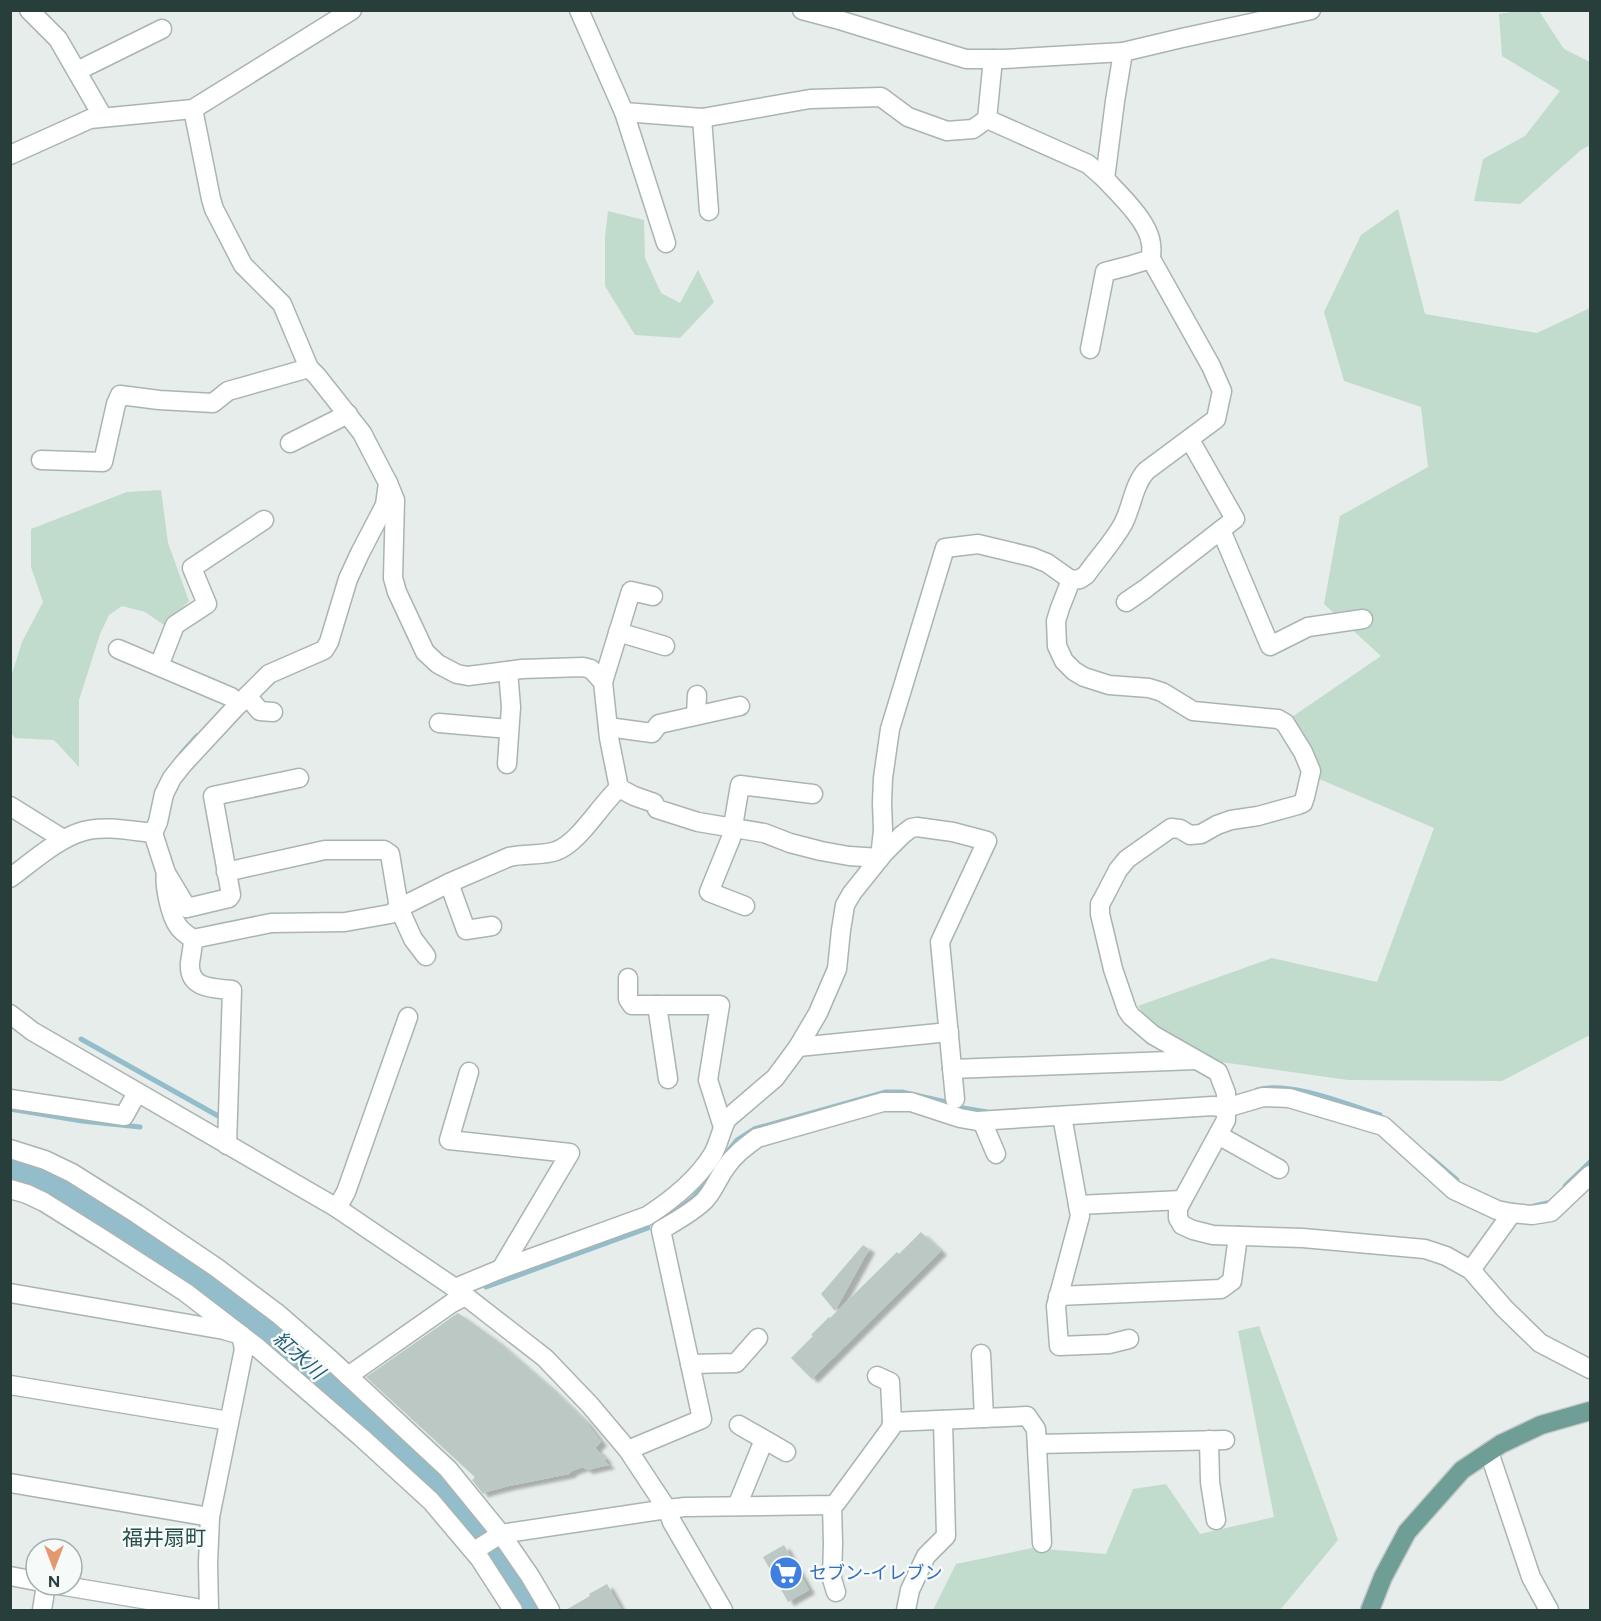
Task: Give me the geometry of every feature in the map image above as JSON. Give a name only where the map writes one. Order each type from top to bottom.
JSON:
[{"type":"main road","points":[[1370,1611],[1383,1577],[1407,1532],[1462,1470],[1501,1444],[1541,1425],[1590,1412]]},
{"type":"street","points":[[29,10],[58,39],[103,117]]},
{"type":"street","points":[[10,155],[90,119],[193,109],[352,10]]},
{"type":"street","points":[[579,10],[624,112],[666,243]]},
{"type":"street","points":[[802,10],[966,59],[1123,52],[1311,10]]},
{"type":"street","points":[[77,71],[162,29]]},
{"type":"street","points":[[1105,179],[1123,52]]},
{"type":"street","points":[[987,120],[993,59]]},
{"type":"street","points":[[624,112],[702,118],[810,99],[881,97],[908,117],[947,131],[973,129],[987,120]]},
{"type":"street","points":[[193,109],[214,209],[243,265],[282,304],[309,368],[362,433],[388,483],[395,501],[393,578],[397,592],[425,652],[438,664],[457,674],[468,676],[508,671],[583,667],[591,669],[603,682]]},
{"type":"street","points":[[702,118],[709,211]]},
{"type":"street","points":[[880,858],[883,830],[883,778],[890,729],[945,548],[978,544],[1032,557],[1047,563],[1071,580],[1080,579],[1086,575],[1122,526],[1140,477],[1216,419],[1222,391],[1151,259],[1151,243],[1136,214],[1105,179],[1088,164],[987,120]]},
{"type":"street","points":[[1090,349],[1105,272],[1151,259]]},
{"type":"street","points":[[41,460],[103,462],[120,395],[213,403],[228,391],[309,368]]},
{"type":"street","points":[[290,443],[348,414]]},
{"type":"street","points":[[1126,602],[1235,519],[1190,440]]},
{"type":"street","points":[[299,778],[213,796],[231,895],[229,898],[187,908],[166,873],[153,833],[158,822],[164,794],[172,778],[184,763],[269,674],[324,650],[329,642],[348,579],[385,505],[388,483]]},
{"type":"street","points":[[159,666],[176,625],[207,604],[192,568],[264,520]]},
{"type":"street","points":[[1221,530],[1270,646],[1308,627],[1363,619]]},
{"type":"street","points":[[1071,580],[1056,621],[1056,638],[1061,656],[1074,671],[1084,677],[1109,685],[1149,688],[1162,692],[1193,711],[1278,719],[1285,723],[1303,752],[1311,771],[1303,803],[1298,806],[1231,820],[1201,834],[1190,835],[1180,829],[1171,828],[1126,859],[1100,904],[1100,914],[1113,969],[1127,1010],[1137,1023],[1153,1035],[1218,1072],[1226,1093],[1226,1120],[1182,1200],[1178,1218],[1182,1225],[1213,1235],[1303,1238],[1425,1249],[1446,1256],[1471,1270],[1504,1308],[1540,1343],[1590,1369]]},
{"type":"street","points":[[619,788],[603,682],[631,591],[653,596]]},
{"type":"street","points":[[618,632],[665,646]]},
{"type":"street","points":[[118,649],[243,700],[260,711],[273,712]]},
{"type":"street","points":[[507,764],[511,707],[508,671]]},
{"type":"street","points":[[696,715],[697,695]]},
{"type":"street","points":[[608,727],[652,733],[659,724],[740,706]]},
{"type":"street","points":[[440,723],[509,729]]},
{"type":"street","points":[[745,906],[701,889],[731,838],[740,785],[813,794]]},
{"type":"street","points":[[619,788],[654,803],[657,809],[698,822],[764,833],[820,851],[880,858]]},
{"type":"street","points":[[166,873],[165,881],[174,919],[179,928],[193,939],[271,923],[345,922],[390,914],[449,883],[509,857],[519,854],[554,852],[569,844],[619,788]]},
{"type":"street","points":[[10,806],[63,839]]},
{"type":"street","points":[[348,1376],[452,1303],[460,1292],[501,1269],[647,1216],[684,1189],[713,1153],[727,1119],[775,1078],[798,1047],[818,1013],[837,969],[845,905],[880,858],[902,835],[911,828],[917,827],[953,832],[987,841],[940,942],[955,1099]]},
{"type":"street","points":[[10,878],[63,839],[85,830],[104,829],[153,833]]},
{"type":"street","points":[[226,872],[325,850],[384,850],[390,854],[399,909],[413,939],[426,956]]},
{"type":"street","points":[[449,883],[466,930],[492,926]]},
{"type":"street","points":[[193,939],[190,965],[193,977],[202,986],[232,990],[227,1144]]},
{"type":"street","points":[[628,978],[628,999],[632,1005],[720,1005],[708,1080],[723,1127]]},
{"type":"street","points":[[657,1005],[668,1079]]},
{"type":"street","points":[[10,1014],[32,1031],[337,1208],[460,1292],[545,1358],[590,1405],[628,1450],[667,1509],[672,1522],[723,1611]]},
{"type":"street","points":[[337,1208],[346,1192],[408,1017]]},
{"type":"street","points":[[798,1047],[949,1032]]},
{"type":"street","points":[[952,1069],[1196,1060]]},
{"type":"street","points":[[469,1072],[449,1140],[570,1153],[501,1269]]},
{"type":"street","points":[[10,1099],[124,1116],[137,1093]]},
{"type":"street","points":[[628,1450],[702,1419],[661,1230],[704,1201],[726,1167],[742,1149],[757,1138],[883,1102],[911,1102],[960,1118],[982,1120],[1213,1106],[1226,1108],[1263,1097],[1289,1098],[1383,1126],[1454,1190],[1497,1210],[1512,1214],[1533,1215],[1551,1212],[1590,1175]]},
{"type":"street","points":[[1062,1116],[1080,1216],[1056,1306],[1059,1347],[1109,1344],[1129,1339]]},
{"type":"street","points":[[982,1120],[996,1154]]},
{"type":"street","points":[[1218,1135],[1279,1169]]},
{"type":"street","points":[[10,1149],[45,1160],[72,1173],[165,1232],[278,1314],[448,1468],[530,1576],[550,1611]]},
{"type":"street","points":[[10,1189],[44,1202],[103,1239],[185,1292],[241,1335],[361,1437],[431,1501],[476,1550],[513,1611]]},
{"type":"street","points":[[1078,1205],[1182,1200]]},
{"type":"street","points":[[1471,1270],[1512,1214]]},
{"type":"street","points":[[1058,1296],[1221,1289],[1232,1281],[1238,1236]]},
{"type":"street","points":[[10,1293],[224,1330],[241,1335]]},
{"type":"street","points":[[209,1611],[210,1517],[244,1349],[241,1335]]},
{"type":"street","points":[[690,1364],[736,1363],[758,1338]]},
{"type":"street","points":[[981,1354],[984,1418]]},
{"type":"street","points":[[476,1550],[500,1535],[667,1509],[832,1505],[836,1503],[891,1428],[890,1382],[877,1376]]},
{"type":"street","points":[[10,1385],[229,1421]]},
{"type":"street","points":[[892,1422],[1027,1416],[1036,1429],[1042,1543]]},
{"type":"street","points":[[906,1611],[910,1590],[926,1556],[946,1536],[943,1420]]},
{"type":"street","points":[[739,1425],[786,1452]]},
{"type":"street","points":[[737,1506],[764,1440]]},
{"type":"street","points":[[1037,1444],[1217,1440],[1210,1482],[1216,1521]]},
{"type":"street","points":[[1489,1452],[1531,1577],[1549,1611]]},
{"type":"street","points":[[10,1483],[210,1517]]},
{"type":"street","points":[[832,1505],[832,1579],[836,1592]]},
{"type":"street","points":[[84,1592],[125,1604],[196,1608],[202,1611]]},
{"type":"green space","points":[[1525,10],[1539,11],[1564,49],[1590,62],[1590,145],[1581,150],[1520,204],[1474,201],[1483,159],[1525,136],[1560,91],[1502,56],[1499,14]]},
{"type":"green space","points":[[1398,209],[1425,314],[1537,333],[1590,308],[1590,1035],[1502,1081],[1348,1080],[1207,1060],[1157,1032],[1138,1006],[1272,958],[1377,982],[1434,828],[1317,778],[1289,719],[1381,656],[1324,604],[1340,516],[1428,467],[1421,407],[1344,381],[1324,312],[1361,235]]},
{"type":"green space","points":[[608,211],[644,220],[645,258],[661,293],[680,303],[698,270],[714,302],[680,338],[635,335],[605,286],[605,237]]},
{"type":"green space","points":[[161,490],[168,543],[189,601],[164,625],[145,612],[122,606],[109,615],[100,634],[79,700],[79,767],[54,740],[15,738],[11,732],[11,677],[22,642],[43,602],[31,567],[31,529],[127,492]]},
{"type":"green space","points":[[1259,1326],[1338,1540],[1280,1610],[933,1610],[956,1564],[1032,1548],[1106,1554],[1133,1489],[1166,1484],[1200,1534],[1274,1517],[1238,1331]]},
{"type":"building","points":[[921,1232],[941,1251],[812,1379],[791,1358],[829,1317]]},
{"type":"building","points":[[863,1245],[869,1249],[835,1311],[821,1294]]},
{"type":"building","points":[[458,1313],[496,1340],[586,1422],[601,1442],[595,1448],[609,1465],[587,1470],[583,1467],[569,1474],[509,1486],[483,1494],[472,1480],[475,1477],[366,1377]]},
{"type":"building","name":"セブン-イレブン","points":[[784,1545],[809,1590],[788,1602],[763,1557]]},
{"type":"building","points":[[607,1584],[622,1611],[564,1611],[590,1596],[589,1594]]},
{"type":"waterway","points":[[181,754],[197,736]]},
{"type":"waterway","points":[[81,1039],[220,1117]]},
{"type":"waterway","points":[[1257,1090],[1285,1088],[1302,1091],[1380,1115]]},
{"type":"waterway","points":[[728,1151],[737,1140],[754,1129],[886,1092],[902,1092],[946,1102]]},
{"type":"waterway","points":[[957,1107],[987,1112]]},
{"type":"waterway","points":[[10,1109],[82,1121],[140,1127]]},
{"type":"waterway","points":[[1429,1156],[1457,1180]]},
{"type":"waterway","points":[[1565,1186],[1590,1162]]},
{"type":"waterway","name":"紅水川","points":[[10,1164],[19,1166],[67,1191],[207,1280],[280,1336],[427,1470],[475,1525],[530,1610]]},
{"type":"waterway","points":[[673,1213],[693,1198],[710,1178]]},
{"type":"waterway","points":[[1534,1206],[1547,1203]]},
{"type":"waterway","points":[[486,1287],[648,1228]]},
{"type":"place","name":"セブン-イレブン","points":[[786,1573]]},
{"type":"district","name":"福井扇町","points":[[164,1538]]}]
